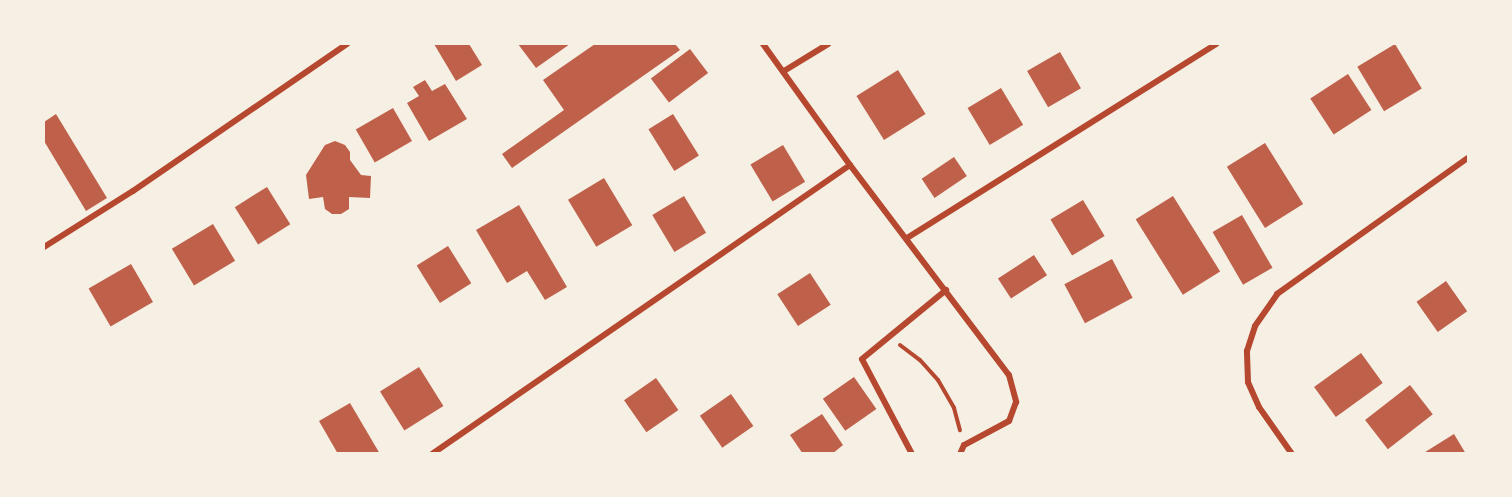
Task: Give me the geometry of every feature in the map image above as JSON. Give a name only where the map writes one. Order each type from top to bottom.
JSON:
[{"type":"street","points":[[44,247],[133,190],[347,44]]},
{"type":"street","points":[[763,44],[850,165],[1009,375],[1016,402],[1009,421],[964,445],[960,453]]},
{"type":"street","points":[[783,71],[828,44]]},
{"type":"street","points":[[907,238],[1216,44]]},
{"type":"street","points":[[1292,453],[1259,407],[1248,382],[1247,351],[1255,326],[1277,294],[1468,158]]},
{"type":"street","points":[[432,453],[850,165]]},
{"type":"street","points":[[912,453],[862,359],[946,290]]},
{"type":"path","points":[[889,337],[920,360],[938,380],[954,408],[964,445]]},
{"type":"building","points":[[434,44],[469,44],[482,65],[456,81]]},
{"type":"building","points":[[518,44],[570,44],[536,68]]},
{"type":"building","points":[[595,44],[675,44],[680,50],[512,168],[502,154],[564,110],[543,80]]},
{"type":"building","points":[[1395,44],[1422,89],[1384,111],[1357,67]]},
{"type":"building","points":[[690,49],[708,73],[669,102],[651,78]]},
{"type":"building","points":[[1060,52],[1081,88],[1048,107],[1027,71]]},
{"type":"building","points":[[898,70],[926,114],[884,140],[856,96]]},
{"type":"building","points":[[1348,74],[1371,110],[1334,135],[1310,99]]},
{"type":"building","points":[[425,80],[432,91],[445,84],[467,119],[429,141],[407,103],[419,96],[413,87]]},
{"type":"building","points":[[1001,88],[1023,125],[990,145],[968,108]]},
{"type":"building","points":[[393,108],[412,141],[375,162],[356,130]]},
{"type":"building","points":[[56,114],[107,198],[86,211],[44,141],[44,122]]},
{"type":"building","points":[[673,114],[699,156],[674,171],[648,129]]},
{"type":"building","points":[[335,141],[345,145],[350,152],[350,160],[361,175],[371,176],[370,198],[349,197],[349,209],[341,214],[332,214],[325,209],[323,197],[309,199],[306,175],[325,145]]},
{"type":"building","points":[[1265,143],[1303,204],[1265,228],[1227,167]]},
{"type":"building","points":[[783,145],[805,182],[773,201],[750,165]]},
{"type":"building","points":[[954,157],[967,176],[935,198],[922,179]]},
{"type":"building","points":[[604,178],[632,225],[596,247],[568,200]]},
{"type":"building","points":[[267,187],[290,224],[258,244],[235,207]]},
{"type":"building","points":[[684,196],[706,233],[674,252],[652,215]]},
{"type":"building","points":[[1173,196],[1220,271],[1183,295],[1136,219]]},
{"type":"building","points":[[1083,200],[1105,236],[1072,256],[1050,220]]},
{"type":"building","points":[[519,205],[567,287],[545,300],[527,271],[507,283],[476,230]]},
{"type":"building","points":[[1242,215],[1272,268],[1243,285],[1213,232]]},
{"type":"building","points":[[213,224],[235,261],[194,286],[172,249]]},
{"type":"building","points":[[448,246],[471,283],[440,303],[417,266]]},
{"type":"building","points":[[1034,255],[1047,275],[1011,299],[998,278]]},
{"type":"building","points":[[1112,259],[1133,298],[1085,323],[1064,284]]},
{"type":"building","points":[[131,264],[153,302],[111,327],[89,288]]},
{"type":"building","points":[[810,273],[831,305],[798,326],[777,294]]},
{"type":"building","points":[[1446,281],[1467,311],[1438,332],[1417,302]]},
{"type":"building","points":[[1361,353],[1383,383],[1336,417],[1314,387]]},
{"type":"building","points":[[419,367],[443,406],[404,430],[380,391]]},
{"type":"building","points":[[854,377],[876,409],[845,431],[823,399]]},
{"type":"building","points":[[656,378],[678,410],[646,432],[624,400]]},
{"type":"building","points":[[1410,385],[1433,414],[1388,449],[1365,420]]},
{"type":"building","points":[[731,394],[753,426],[722,448],[700,416]]},
{"type":"building","points":[[350,403],[380,454],[338,454],[319,421]]},
{"type":"building","points":[[822,414],[843,445],[832,454],[803,454],[790,435]]},
{"type":"building","points":[[1454,434],[1466,454],[1422,454]]}]
